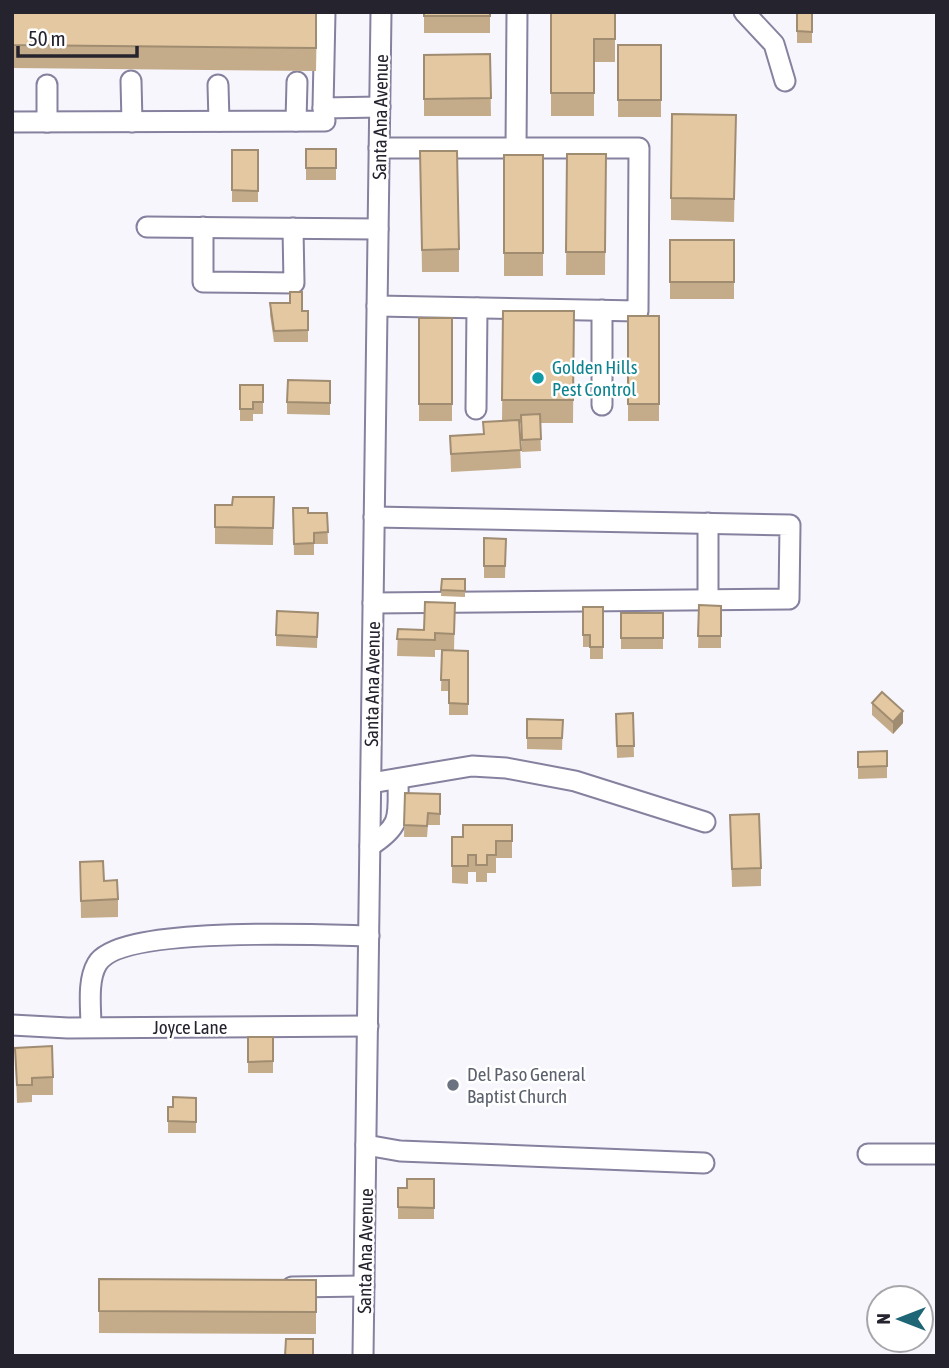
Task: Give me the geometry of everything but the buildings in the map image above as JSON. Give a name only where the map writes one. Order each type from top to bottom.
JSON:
[{"type":"street","points":[[12,122],[325,121],[325,12]]},
{"type":"street","name":"Santa Ana Avenue","points":[[363,1356],[381,12]]},
{"type":"street","points":[[516,148],[517,12]]},
{"type":"street","points":[[744,12],[774,44],[785,81]]},
{"type":"street","points":[[131,81],[132,122]]},
{"type":"street","points":[[296,121],[298,82]]},
{"type":"street","points":[[47,85],[47,122]]},
{"type":"street","points":[[218,85],[219,121]]},
{"type":"street","points":[[323,108],[380,107]]},
{"type":"street","points":[[377,306],[638,311],[639,148],[379,148]]},
{"type":"street","points":[[147,227],[378,229]]},
{"type":"street","points":[[204,227],[203,282],[294,283],[293,228]]},
{"type":"street","points":[[476,409],[477,308]]},
{"type":"street","points":[[602,310],[602,405]]},
{"type":"street","points":[[373,603],[789,599],[790,525],[374,517]]},
{"type":"street","points":[[708,523],[708,600]]},
{"type":"street","points":[[371,783],[472,766],[506,768],[575,781],[705,822]]},
{"type":"street","points":[[370,846],[390,834],[398,818],[398,779]]},
{"type":"street","points":[[91,1027],[91,982],[97,964],[109,951],[211,935],[254,933],[369,936]]},
{"type":"street","name":"Joyce Lane","points":[[12,1025],[368,1026]]},
{"type":"street","points":[[366,1145],[400,1151],[704,1163]]},
{"type":"street","points":[[868,1154],[937,1154]]},
{"type":"street","points":[[268,1287],[364,1286]]},
{"type":"place","name":"Golden Hills Pest Control","points":[[538,378]]},
{"type":"place","name":"Del Paso General Baptist Church","points":[[453,1085]]}]
